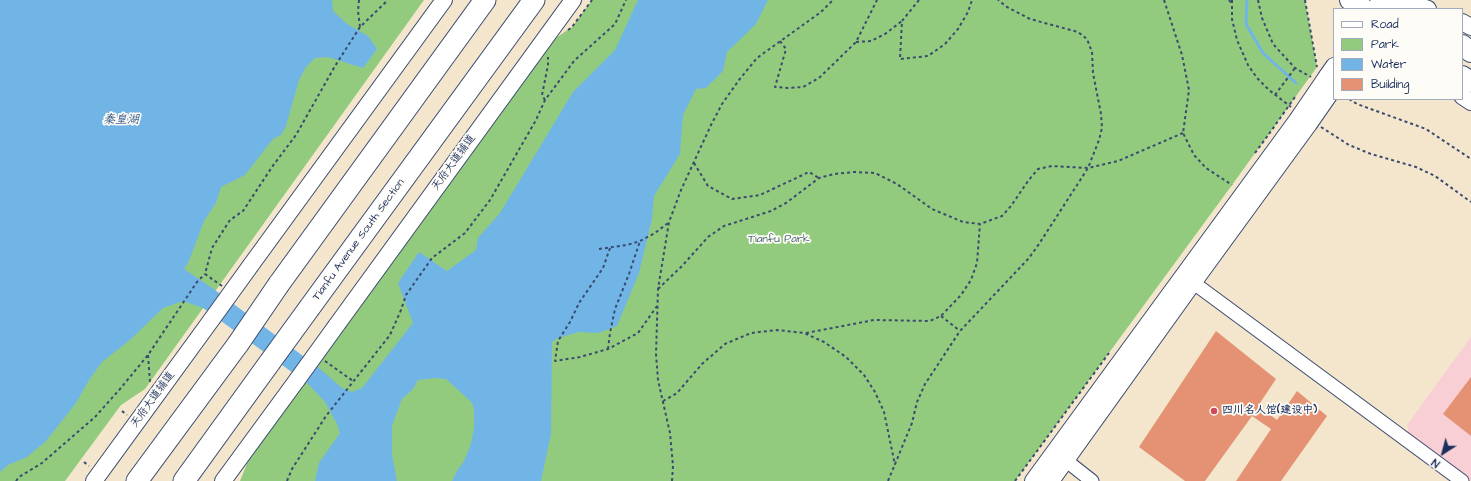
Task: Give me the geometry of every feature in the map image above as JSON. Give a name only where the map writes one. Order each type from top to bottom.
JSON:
[{"type":"highway","points":[[137,481],[238,344],[279,284],[485,0]]},
{"type":"highway","name":"Tianfu Avenue South Section","points":[[184,481],[534,0]]},
{"type":"main road","points":[[1350,0],[1362,8]]},
{"type":"main road","points":[[1403,0],[1413,8]]},
{"type":"main road","points":[[1463,46],[1471,52]]},
{"type":"street","name":"天府大道辅道","points":[[94,481],[444,0]]},
{"type":"street","name":"天府大道辅道","points":[[223,481],[573,0]]},
{"type":"street","points":[[1375,8],[1381,0]]},
{"type":"street","points":[[1392,8],[1398,0]]},
{"type":"street","points":[[1403,0],[1425,8]]},
{"type":"street","points":[[1033,481],[1060,457],[1305,120],[1325,75]]},
{"type":"street","points":[[1188,279],[1462,481]]},
{"type":"street","points":[[1051,481],[1060,457]]},
{"type":"street","points":[[1060,457],[1092,481]]},
{"type":"path","points":[[358,0],[360,27]]},
{"type":"path","points":[[335,66],[360,27],[388,0]]},
{"type":"path","points":[[287,481],[292,469],[326,416],[390,335],[406,295],[432,258],[465,233],[490,200],[536,120],[545,100],[574,61],[614,24],[626,0]]},
{"type":"path","points":[[672,481],[673,466],[670,433],[658,380],[656,360],[658,289],[669,222],[681,190],[722,104],[757,58],[821,12],[833,0]]},
{"type":"path","points":[[780,40],[786,49],[775,87],[788,88],[803,86],[819,78],[856,42],[877,0]]},
{"type":"path","points":[[856,42],[871,41],[885,34],[902,21],[919,0]]},
{"type":"path","points":[[902,21],[900,59],[928,56],[945,44],[958,29],[968,12],[972,0]]},
{"type":"path","points":[[888,481],[912,423],[917,402],[925,384],[960,331],[1029,258],[1088,168],[1102,128],[1101,114],[1093,73],[1092,52],[1087,39],[1078,32],[1030,19],[1007,7],[998,0]]},
{"type":"path","points":[[1164,0],[1182,55],[1189,90],[1183,133],[1194,154],[1206,168],[1232,185]]},
{"type":"path","points":[[1229,0],[1232,4]]},
{"type":"path","points":[[1232,0],[1232,19],[1238,40],[1248,65],[1257,78],[1275,95],[1305,120],[1349,145],[1371,154],[1416,167],[1435,176],[1471,202]]},
{"type":"path","points":[[1258,0],[1262,18],[1273,44],[1295,68],[1325,75]]},
{"type":"path","points":[[1305,0],[1325,75]]},
{"type":"path","points":[[545,100],[542,95],[548,65],[548,51]]},
{"type":"path","points":[[1275,95],[1295,68]]},
{"type":"path","points":[[1308,79],[1325,75]]},
{"type":"path","points":[[1269,134],[1295,97]]},
{"type":"path","points":[[1351,100],[1357,104],[1426,129],[1471,159]]},
{"type":"path","points":[[658,289],[682,266],[708,237],[724,226],[771,211],[786,203],[820,178],[834,174],[854,172],[875,173],[897,184],[932,209],[963,222],[980,224],[1002,216],[1038,169],[1052,166],[1088,168],[1118,161],[1183,133]]},
{"type":"path","points":[[694,163],[708,186],[732,199],[760,195],[809,172],[820,178]]},
{"type":"path","points":[[599,249],[627,246],[640,241],[655,233],[669,222]]},
{"type":"path","points":[[663,401],[677,392],[702,364],[725,344],[751,333],[777,330],[804,333],[874,320],[930,320],[940,316],[961,295],[971,280],[977,263],[980,224]]},
{"type":"path","points":[[608,349],[615,309],[640,241]]},
{"type":"path","points":[[610,248],[603,268],[579,303],[570,322],[558,341],[555,361],[580,357],[608,349],[638,333],[658,305]]},
{"type":"path","points":[[16,481],[48,458],[95,417],[148,355],[197,282],[205,274]]},
{"type":"path","points":[[940,316],[960,331]]},
{"type":"path","points":[[804,333],[824,342],[846,357],[864,375],[875,392],[884,412],[895,466]]},
{"type":"path","points":[[148,355],[150,389]]},
{"type":"shaded area","points":[[1471,337],[1471,481],[1410,437],[1407,425]]},
{"type":"green space","name":"秦皇湖","points":[[0,0],[424,0],[145,389],[121,405],[65,481],[0,481]]},
{"type":"green space","name":"Tianfu Park","points":[[592,0],[1305,0],[1317,67],[1015,481],[240,481],[248,461],[547,44],[572,27]]},
{"type":"water","points":[[0,0],[332,0],[333,11],[347,24],[368,36],[377,49],[363,68],[328,57],[315,58],[306,67],[299,80],[286,126],[281,135],[273,139],[245,175],[221,187],[216,203],[204,221],[189,261],[184,269],[215,290],[319,368],[342,388],[352,392],[362,388],[413,323],[398,283],[419,252],[447,271],[476,250],[478,238],[500,213],[573,92],[615,50],[638,0],[768,0],[756,24],[727,52],[723,71],[706,88],[696,89],[683,115],[680,154],[654,196],[652,219],[639,273],[617,326],[598,333],[579,332],[558,338],[552,342],[551,434],[541,481],[452,481],[464,461],[471,444],[474,428],[474,410],[472,403],[446,379],[435,378],[418,380],[413,389],[402,399],[392,426],[392,455],[397,481],[315,481],[319,463],[340,433],[337,424],[325,402],[307,383],[203,308],[183,301],[163,308],[131,339],[102,362],[89,380],[76,403],[46,441],[27,457],[8,465],[0,472]]},
{"type":"building","name":"四川名人馆(建设中)","points":[[1216,331],[1276,379],[1258,406],[1277,420],[1297,391],[1327,416],[1281,481],[1236,481],[1271,429],[1252,416],[1205,481],[1185,481],[1139,447]]},
{"type":"building","points":[[1471,377],[1471,436],[1443,414]]},
{"type":"waterway","points":[[1247,0],[1246,24],[1263,53],[1296,83]]},
{"type":"place","name":"四川名人馆(建设中)","points":[[1214,411]]}]
